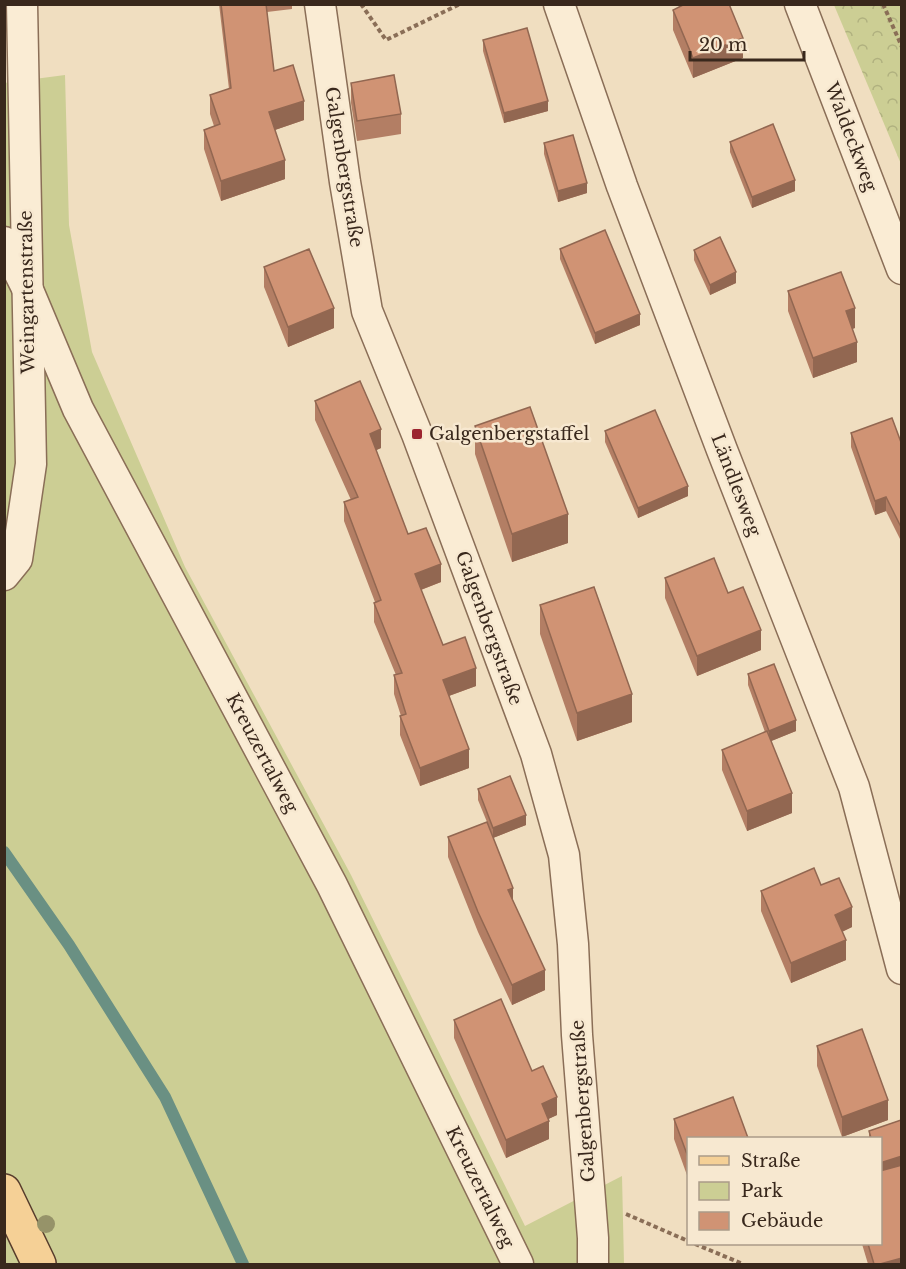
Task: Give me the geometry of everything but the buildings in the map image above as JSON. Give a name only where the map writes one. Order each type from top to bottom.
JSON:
[{"type":"main road","points":[[4,1191],[39,1264]]},
{"type":"street","name":"Weingartenstraße","points":[[4,574],[17,559],[31,464],[22,4]]},
{"type":"street","name":"Galgenbergstraße","points":[[320,4],[345,182],[367,311],[417,434],[536,754],[564,855],[573,944],[577,1035],[593,1251]]},
{"type":"street","name":"Ländlesweg","points":[[559,4],[642,241],[854,787],[902,969]]},
{"type":"street","name":"Waldeckweg","points":[[800,4],[902,269]]},
{"type":"street","name":"Kreuzertalweg","points":[[4,242],[28,290],[78,409],[332,885],[518,1264]]},
{"type":"path","points":[[361,4],[386,40],[460,4]]},
{"type":"path","points":[[883,4],[902,46]]},
{"type":"path","points":[[593,1251],[627,1214],[687,1241]]},
{"type":"path","points":[[697,1245],[743,1264]]},
{"type":"green space","points":[[834,5],[901,5],[901,164]]},
{"type":"green space","points":[[65,75],[69,225],[92,352],[185,567],[351,875],[525,1226],[622,1176],[624,1264],[5,1264],[4,83]]},
{"type":"waterway","points":[[4,852],[69,945],[165,1097],[243,1264]]},
{"type":"place","name":"Galgenbergstaffel","points":[[417,434]]}]
